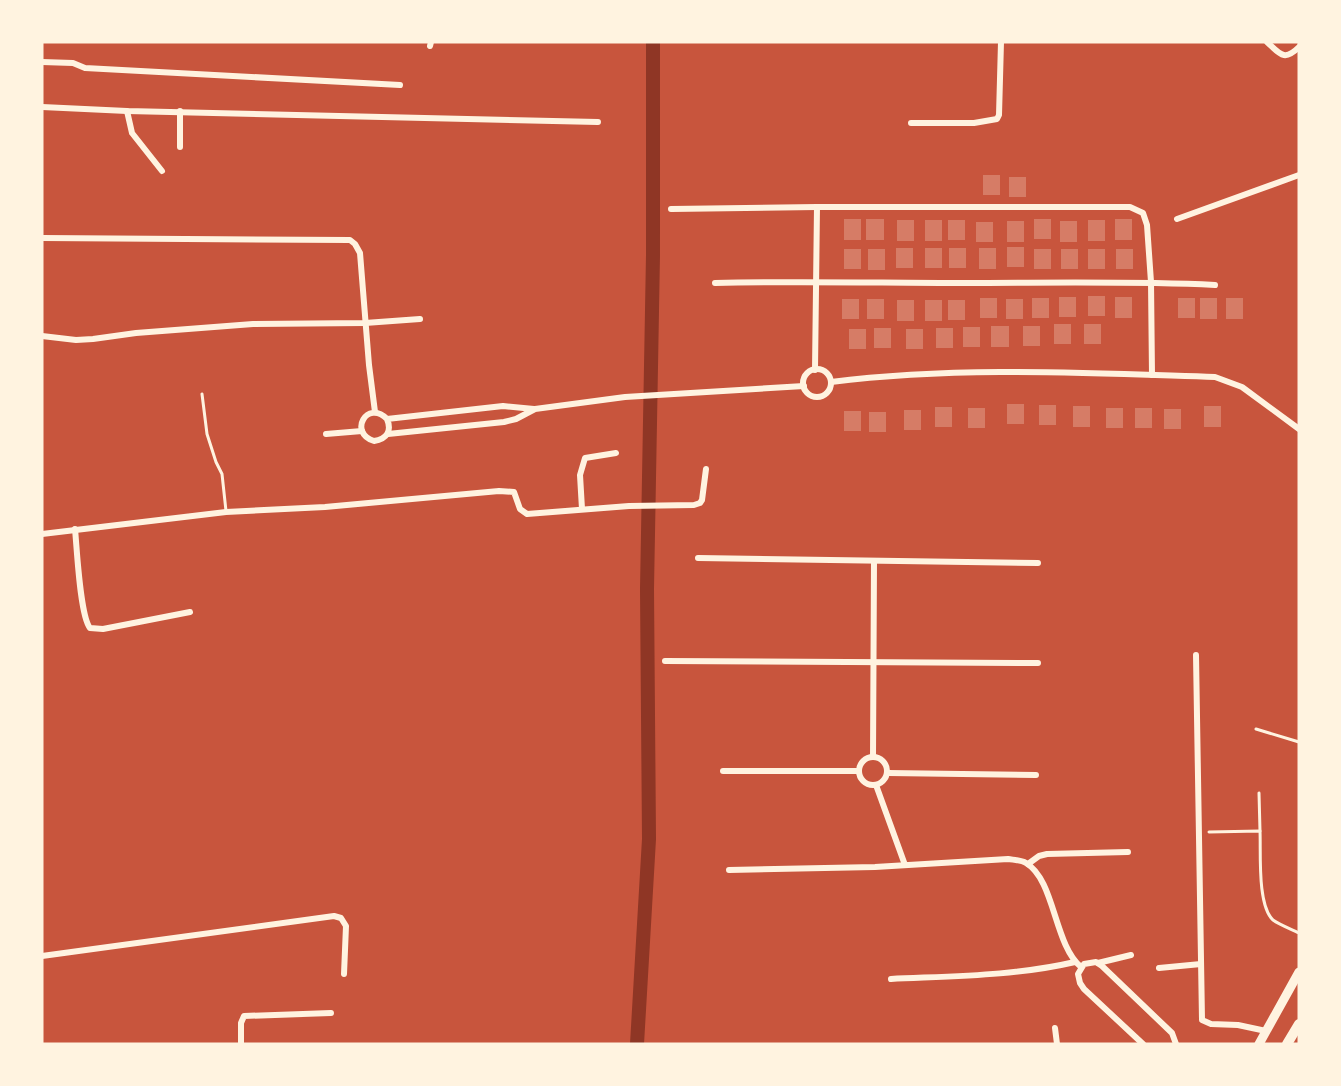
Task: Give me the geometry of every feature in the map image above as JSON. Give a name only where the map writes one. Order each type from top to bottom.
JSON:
[{"type":"main road","points":[[1259,1044],[1299,972]]},
{"type":"main road","points":[[1287,1044],[1299,1024]]},
{"type":"street","points":[[911,123],[974,123],[997,119],[999,115],[1000,42]]},
{"type":"street","points":[[1267,42],[1284,56],[1292,54],[1299,47]]},
{"type":"street","points":[[42,62],[73,63],[85,68],[400,85]]},
{"type":"street","points":[[42,107],[598,122]]},
{"type":"street","points":[[127,111],[132,133],[162,171]]},
{"type":"street","points":[[180,111],[180,147]]},
{"type":"street","points":[[1177,219],[1299,175]]},
{"type":"street","points":[[671,209],[817,207],[1130,207],[1139,209],[1146,218],[1152,375]]},
{"type":"street","points":[[815,370],[817,207]]},
{"type":"street","points":[[42,238],[343,239],[356,244],[360,253],[375,412]]},
{"type":"street","points":[[715,283],[1150,282],[1215,285]]},
{"type":"street","points":[[42,336],[93,339],[136,333],[202,330],[253,324],[365,323],[420,318]]},
{"type":"street","points":[[815,370],[826,373],[831,382],[827,393],[822,396],[811,395],[804,386],[806,375],[815,370]]},
{"type":"street","points":[[831,382],[886,375],[936,374],[1031,373],[1215,377],[1242,387],[1299,429]]},
{"type":"street","points":[[387,419],[503,406],[535,409],[625,397],[804,386]]},
{"type":"street","points":[[388,434],[390,428],[387,419],[382,414],[375,412],[363,420],[364,435],[374,441],[388,434],[504,422],[516,419],[535,409]]},
{"type":"street","points":[[326,434],[362,430]]},
{"type":"street","points":[[582,509],[580,475],[585,458],[616,453]]},
{"type":"street","points":[[42,534],[226,512],[325,507],[510,491],[516,495],[520,509],[527,514],[629,506],[694,505],[700,503],[706,469]]},
{"type":"street","points":[[75,530],[83,599],[87,624],[90,628],[103,629],[190,612]]},
{"type":"street","points":[[698,558],[1038,563]]},
{"type":"street","points":[[873,757],[874,561]]},
{"type":"street","points":[[1196,655],[1202,1020],[1211,1024],[1238,1024],[1266,1031]]},
{"type":"street","points":[[665,661],[1038,663]]},
{"type":"street","points":[[873,757],[884,761],[888,772],[884,781],[876,785],[866,784],[859,771],[863,762],[873,757]]},
{"type":"street","points":[[723,771],[859,771]]},
{"type":"street","points":[[888,772],[1036,775]]},
{"type":"street","points":[[876,785],[905,865]]},
{"type":"street","points":[[1028,864],[1039,856],[1047,854],[1128,852]]},
{"type":"street","points":[[729,870],[905,865],[1008,859],[1028,864],[1044,886],[1066,946],[1075,962],[1081,967]]},
{"type":"street","points":[[42,956],[334,916],[341,918],[346,926],[344,974]]},
{"type":"street","points":[[1131,956],[1098,963],[1089,962],[1078,971],[1078,979],[1084,989],[1143,1044]]},
{"type":"street","points":[[891,979],[998,974],[1075,962]]},
{"type":"street","points":[[1098,963],[1172,1033],[1176,1044]]},
{"type":"street","points":[[1159,968],[1201,964]]},
{"type":"street","points":[[241,1044],[241,1023],[244,1016],[331,1013]]},
{"type":"street","points":[[1055,1029],[1057,1044]]},
{"type":"lane","points":[[202,394],[207,434],[222,474],[226,512]]},
{"type":"lane","points":[[1256,729],[1299,741]]},
{"type":"lane","points":[[1259,793],[1263,902],[1274,920],[1299,933]]},
{"type":"lane","points":[[1209,832],[1260,831]]},
{"type":"building","points":[[983,175],[1000,175],[1000,195],[983,195]]},
{"type":"building","points":[[1009,177],[1026,177],[1026,197],[1009,197]]},
{"type":"building","points":[[844,219],[861,219],[861,240],[844,240]]},
{"type":"building","points":[[866,219],[884,219],[884,240],[866,240]]},
{"type":"building","points":[[1034,219],[1051,219],[1051,239],[1034,239]]},
{"type":"building","points":[[1115,219],[1132,219],[1132,240],[1115,240]]},
{"type":"building","points":[[897,220],[914,220],[914,241],[897,241]]},
{"type":"building","points":[[925,220],[942,220],[942,241],[925,241]]},
{"type":"building","points":[[948,220],[965,220],[965,240],[948,240]]},
{"type":"building","points":[[1088,220],[1105,220],[1105,241],[1088,241]]},
{"type":"building","points":[[1007,221],[1024,221],[1024,242],[1007,242]]},
{"type":"building","points":[[1060,221],[1077,221],[1077,242],[1060,242]]},
{"type":"building","points":[[976,222],[993,222],[993,242],[976,242]]},
{"type":"building","points":[[1007,247],[1024,247],[1024,267],[1007,267]]},
{"type":"building","points":[[896,248],[913,248],[913,268],[896,268]]},
{"type":"building","points":[[925,248],[942,248],[942,268],[925,268]]},
{"type":"building","points":[[949,248],[966,248],[966,268],[949,268]]},
{"type":"building","points":[[979,248],[996,248],[996,269],[979,269]]},
{"type":"building","points":[[844,249],[861,249],[861,269],[844,269]]},
{"type":"building","points":[[868,249],[885,249],[885,270],[868,270]]},
{"type":"building","points":[[1034,249],[1051,249],[1051,269],[1034,269]]},
{"type":"building","points":[[1061,249],[1078,249],[1078,269],[1061,269]]},
{"type":"building","points":[[1088,249],[1105,249],[1105,269],[1088,269]]},
{"type":"building","points":[[1116,249],[1133,249],[1133,269],[1116,269]]},
{"type":"building","points":[[1088,296],[1105,296],[1105,316],[1088,316]]},
{"type":"building","points":[[1059,297],[1076,297],[1076,317],[1059,317]]},
{"type":"building","points":[[1115,297],[1132,297],[1132,318],[1115,318]]},
{"type":"building","points":[[980,298],[997,298],[997,318],[980,318]]},
{"type":"building","points":[[1032,298],[1049,298],[1049,318],[1032,318]]},
{"type":"building","points":[[1178,298],[1195,298],[1195,318],[1178,318]]},
{"type":"building","points":[[1200,298],[1217,298],[1217,319],[1200,319]]},
{"type":"building","points":[[1226,298],[1243,298],[1243,319],[1226,319]]},
{"type":"building","points":[[842,299],[859,299],[859,319],[842,319]]},
{"type":"building","points":[[867,299],[884,299],[884,319],[867,319]]},
{"type":"building","points":[[1006,299],[1023,299],[1023,319],[1006,319]]},
{"type":"building","points":[[897,300],[914,300],[914,321],[897,321]]},
{"type":"building","points":[[925,300],[942,300],[942,321],[925,321]]},
{"type":"building","points":[[948,300],[965,300],[965,320],[948,320]]},
{"type":"building","points":[[1054,324],[1071,324],[1071,344],[1054,344]]},
{"type":"building","points":[[1084,324],[1101,324],[1101,344],[1084,344]]},
{"type":"building","points":[[991,326],[1009,326],[1009,347],[991,347]]},
{"type":"building","points":[[1023,326],[1040,326],[1040,346],[1023,346]]},
{"type":"building","points":[[963,327],[980,327],[980,347],[963,347]]},
{"type":"building","points":[[874,328],[891,328],[891,348],[874,348]]},
{"type":"building","points":[[936,328],[953,328],[953,348],[936,348]]},
{"type":"building","points":[[849,329],[866,329],[866,349],[849,349]]},
{"type":"building","points":[[906,329],[923,329],[923,349],[906,349]]},
{"type":"building","points":[[1007,404],[1024,404],[1024,424],[1007,424]]},
{"type":"building","points":[[1039,405],[1056,405],[1056,425],[1039,425]]},
{"type":"building","points":[[1073,406],[1090,406],[1090,427],[1073,427]]},
{"type":"building","points":[[1204,406],[1221,406],[1221,427],[1204,427]]},
{"type":"building","points":[[935,407],[952,407],[952,427],[935,427]]},
{"type":"building","points":[[968,408],[985,408],[985,428],[968,428]]},
{"type":"building","points":[[1106,408],[1123,408],[1123,428],[1106,428]]},
{"type":"building","points":[[1135,408],[1152,408],[1152,428],[1135,428]]},
{"type":"building","points":[[1164,409],[1181,409],[1181,429],[1164,429]]},
{"type":"building","points":[[904,410],[921,410],[921,430],[904,430]]},
{"type":"building","points":[[844,411],[861,411],[861,431],[844,431]]},
{"type":"building","points":[[869,412],[886,412],[886,432],[869,432]]},
{"type":"waterway","points":[[637,1044],[649,839],[647,589],[653,255],[653,42]]}]
